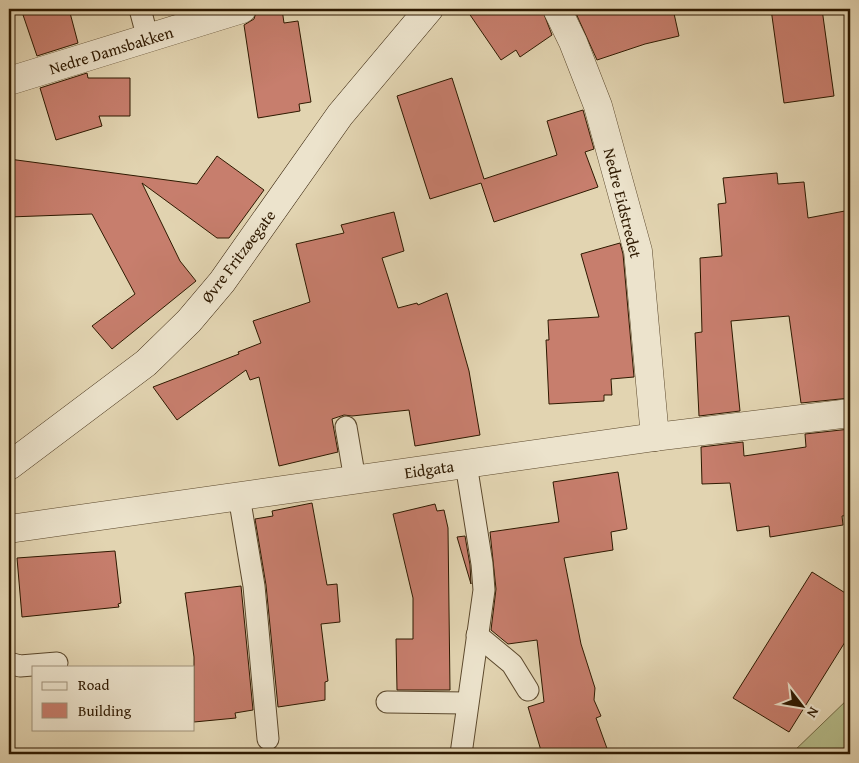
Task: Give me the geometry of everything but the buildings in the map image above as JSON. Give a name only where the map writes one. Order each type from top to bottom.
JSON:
[{"type":"street","name":"Nedre Damsbakken","points":[[9,81],[242,9]]},
{"type":"street","name":"Øvre Fritzøegate","points":[[10,461],[146,363],[189,321],[222,282],[340,115],[429,9]]},
{"type":"street","name":"Nedre Eidstredet","points":[[556,9],[573,42],[598,106],[638,251],[655,437]]},
{"type":"street","name":"Eidgata","points":[[9,529],[655,437],[850,413]]},
{"type":"lane","points":[[140,9],[148,39]]},
{"type":"lane","points":[[346,427],[355,480]]},
{"type":"lane","points":[[461,754],[466,704],[484,590],[482,564],[466,464]]},
{"type":"lane","points":[[239,496],[254,586],[268,740]]},
{"type":"lane","points":[[477,635],[512,664],[528,690]]},
{"type":"lane","points":[[9,663],[20,666],[57,664]]},
{"type":"lane","points":[[387,702],[466,704]]},
{"type":"green space","points":[[850,697],[850,754],[791,754]]}]
